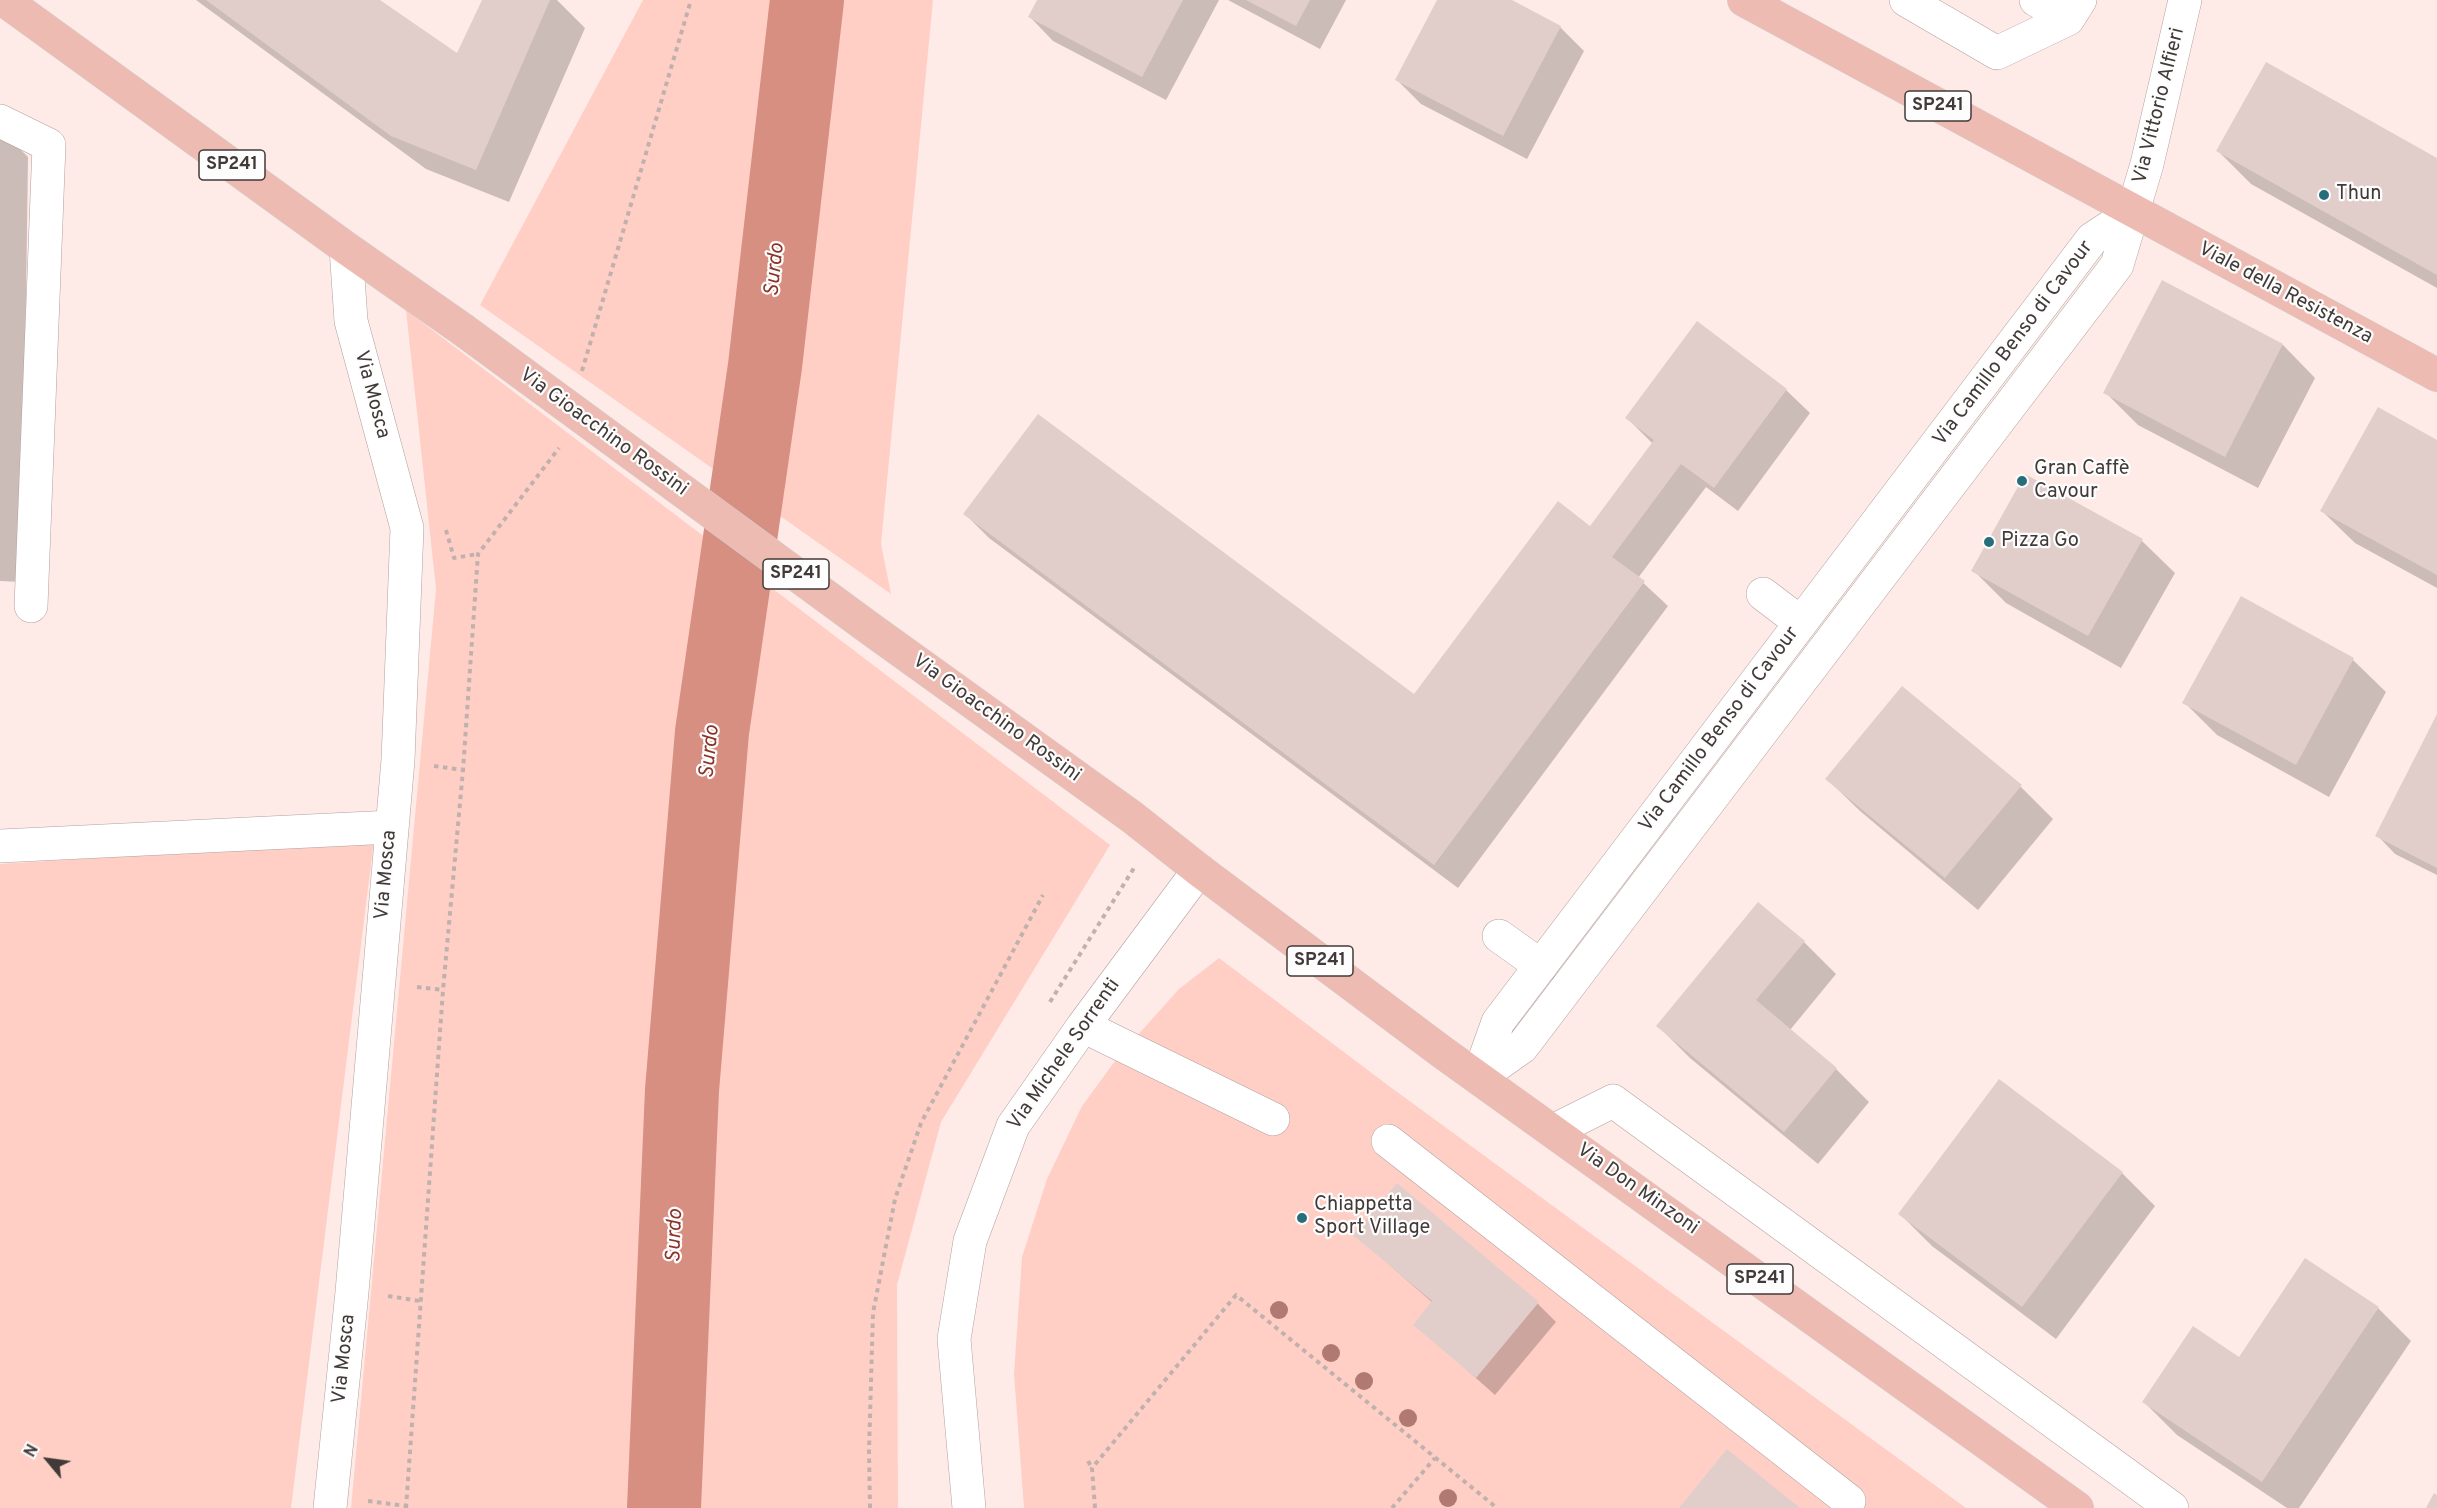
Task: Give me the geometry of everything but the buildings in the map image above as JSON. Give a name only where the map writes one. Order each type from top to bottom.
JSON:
[{"type":"main road","name":"Via Gioacchino Rossini","points":[[4,0],[346,248],[462,329],[872,630],[1132,817],[1199,870]]},
{"type":"main road","name":"SP241","points":[[1744,0],[2133,212]]},
{"type":"main road","name":"Viale della Resistenza","points":[[2133,212],[2437,375]]},
{"type":"main road","name":"Via Don Minzoni","points":[[1199,870],[1478,1077],[2077,1508]]},
{"type":"street","points":[[1906,0],[1997,52],[2074,10]]},
{"type":"street","points":[[2036,0],[2074,10]]},
{"type":"street","name":"Via Vittorio Alfieri","points":[[2133,212],[2147,164],[2185,0]]},
{"type":"street","points":[[0,121],[49,145],[32,606]]},
{"type":"street","name":"Via Camillo Benso di Cavour","points":[[1478,1077],[1498,1022],[2091,239],[2133,212]]},
{"type":"street","name":"Via Camillo Benso di Cavour","points":[[1478,1077],[1522,1047],[2007,411],[2117,265],[2133,212]]},
{"type":"street","name":"Via Mosca","points":[[330,1508],[352,1292],[398,760],[407,528],[351,321],[346,248]]},
{"type":"street","points":[[1978,389],[2007,411]]},
{"type":"street","points":[[1842,569],[1870,591]]},
{"type":"street","points":[[1764,594],[1801,623]]},
{"type":"street","points":[[0,846],[392,827]]},
{"type":"street","name":"Via Michele Sorrenti","points":[[969,1508],[954,1339],[970,1241],[1013,1126],[1083,1026],[1199,870]]},
{"type":"street","points":[[1499,936],[1541,966]]},
{"type":"street","points":[[1083,1026],[1273,1119]]},
{"type":"street","points":[[1553,1131],[1613,1101],[2172,1508]]},
{"type":"street","points":[[1388,1141],[1850,1501]]},
{"type":"path","points":[[581,372],[691,0]]},
{"type":"path","points":[[406,1508],[443,990],[463,770],[478,554],[558,451],[561,440]]},
{"type":"path","points":[[1046,1010],[1134,868],[1176,899]]},
{"type":"path","points":[[870,1508],[869,1451],[873,1312],[895,1199],[921,1123],[1043,895]]},
{"type":"path","points":[[1092,1468],[1236,1295],[1497,1508]]},
{"type":"path","points":[[1392,1508],[1435,1458]]},
{"type":"path","points":[[1088,1461],[1092,1468],[1095,1508]]},
{"type":"shaded area","points":[[643,0],[933,0],[881,544],[891,594],[480,305]]},
{"type":"shaded area","points":[[406,310],[1110,845],[941,1122],[897,1285],[898,1508],[351,1508],[436,589]]},
{"type":"shaded area","points":[[374,840],[291,1508],[0,1508],[0,864]]},
{"type":"shaded area","name":"Chiappetta Sport Village","points":[[1219,958],[1389,1086],[1966,1508],[1024,1508],[1014,1374],[1022,1257],[1047,1179],[1082,1106],[1118,1057],[1179,989]]},
{"type":"waterway","name":"Surdo","points":[[664,1508],[682,1090],[712,732],[765,366],[807,0]]},
{"type":"place","name":"Thun","points":[[2324,195]]},
{"type":"place","name":"Gran Caffè Cavour","points":[[2022,481]]},
{"type":"place","name":"Pizza Go","points":[[1989,542]]},
{"type":"place","name":"Chiappetta Sport Village","points":[[1302,1218]]}]
